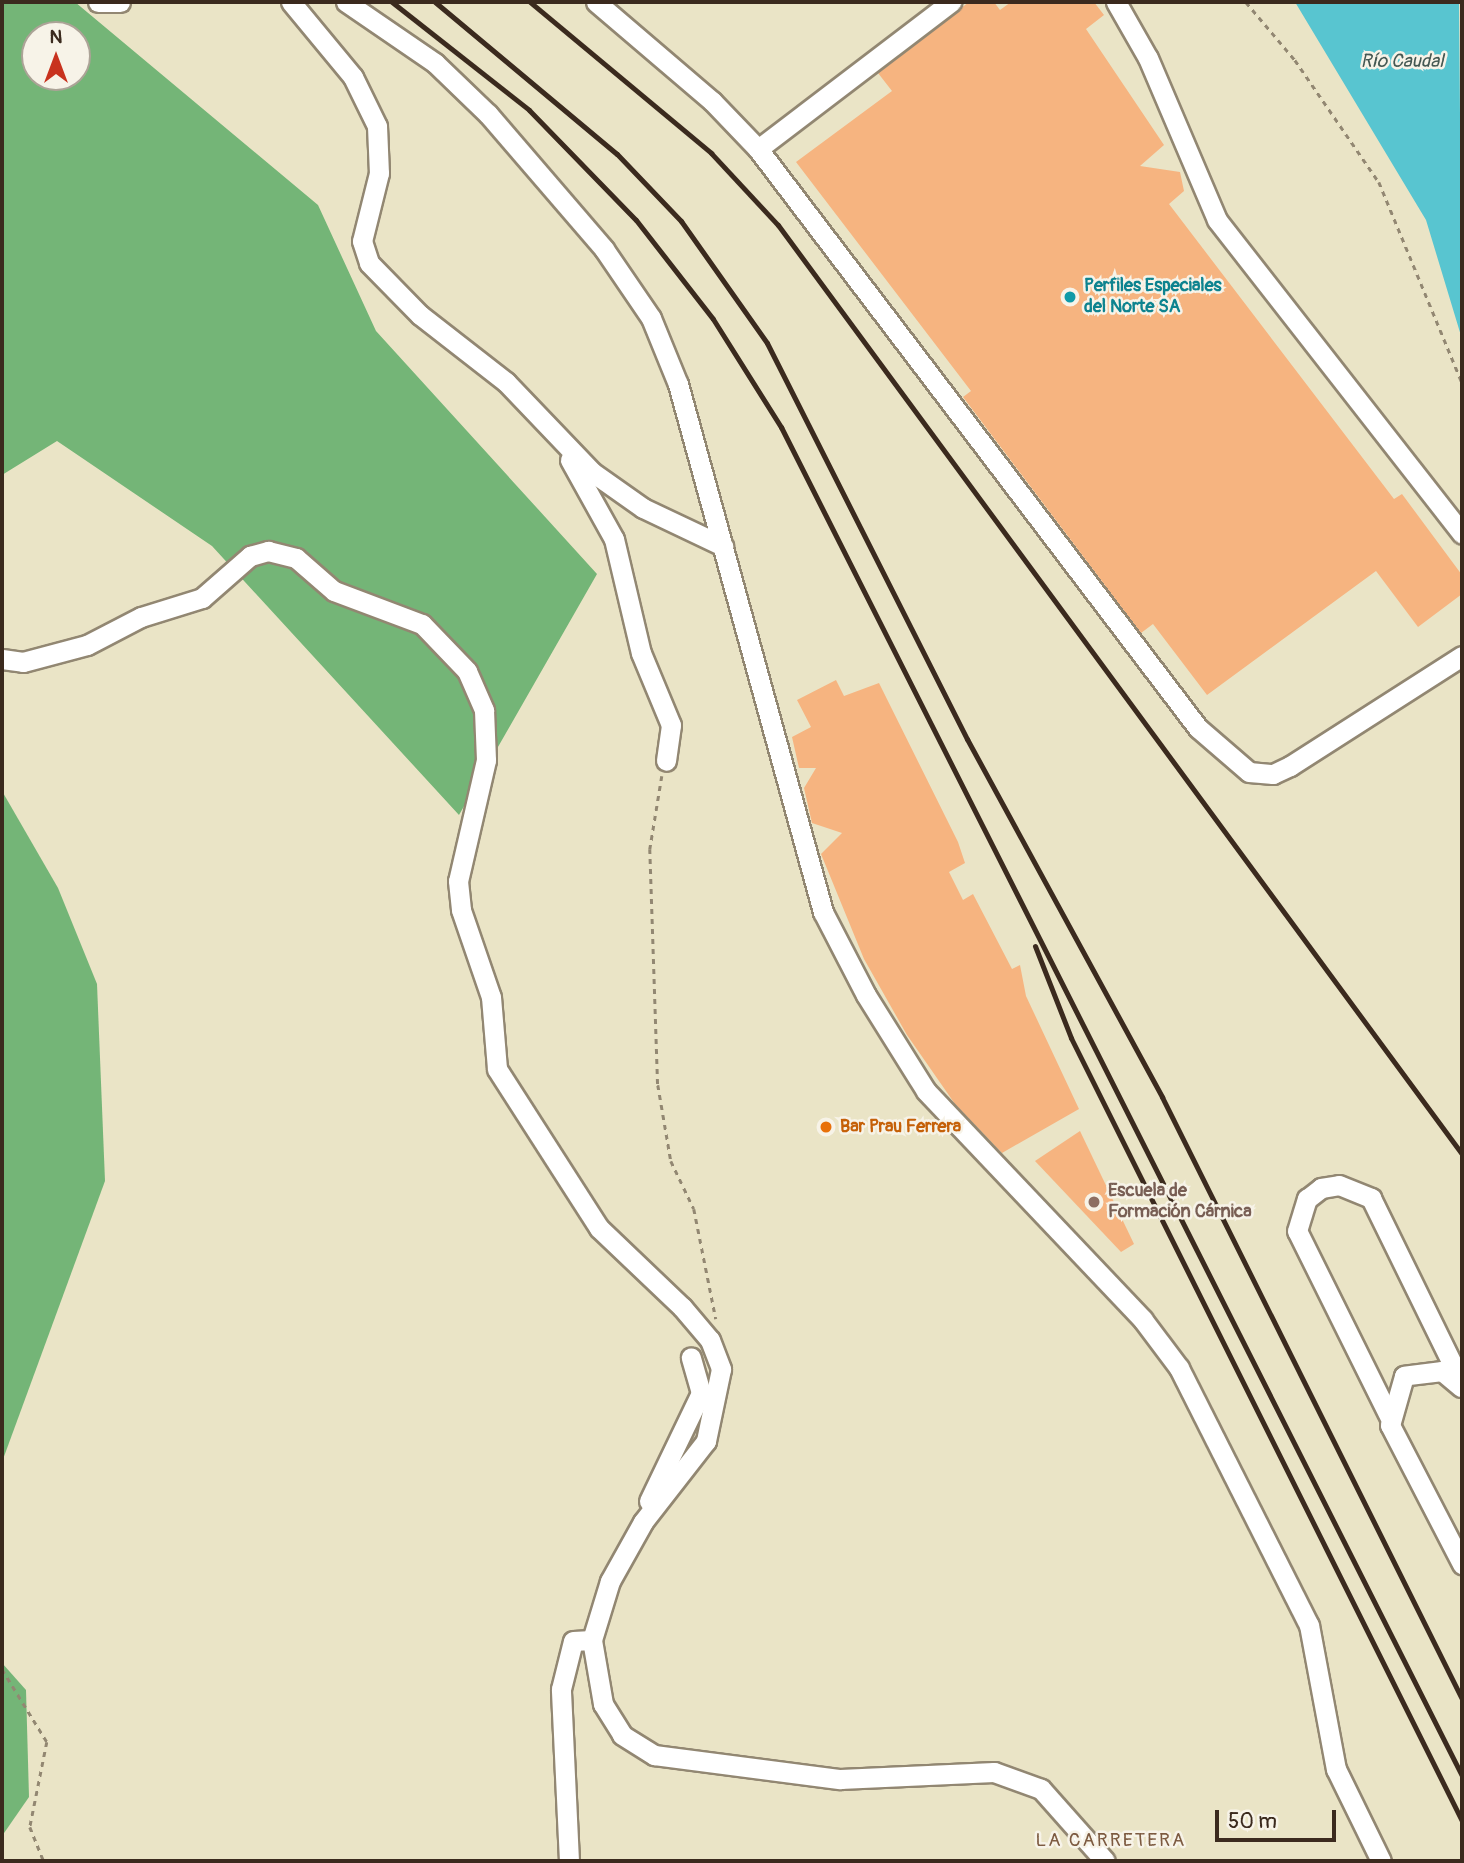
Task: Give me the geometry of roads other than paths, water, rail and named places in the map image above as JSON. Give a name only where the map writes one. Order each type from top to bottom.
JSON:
[{"type":"street","points":[[98,2],[120,2]]},
{"type":"street","points":[[291,2],[353,77],[377,126],[379,173],[362,241],[369,263],[420,315],[506,382],[558,437],[619,493],[723,546]]},
{"type":"street","points":[[346,2],[370,13],[462,88],[604,249],[651,318],[678,384],[823,912],[866,995],[926,1091],[1143,1320],[1179,1368],[1309,1625],[1336,1769],[1381,1861]]},
{"type":"street","points":[[597,2],[712,101],[758,149],[1198,727],[1249,772],[1290,766],[1462,656]]},
{"type":"street","points":[[758,149],[951,2]]},
{"type":"street","points":[[1116,2],[1148,58],[1217,220],[1462,534]]},
{"type":"street","points":[[558,437],[614,539],[641,653],[671,725],[666,761]]},
{"type":"street","points":[[2,659],[23,662],[87,645],[141,617],[202,598],[250,556],[268,551],[296,558],[334,591],[422,624],[467,671],[484,710],[486,760],[458,881],[461,910],[491,997],[497,1069],[599,1228],[682,1307],[719,1356],[718,1398],[706,1441],[647,1516]]},
{"type":"street","points":[[1462,1385],[1371,1198],[1339,1185],[1321,1188],[1307,1199],[1297,1231],[1462,1564]]},
{"type":"street","points":[[691,1357],[701,1393],[647,1516],[610,1581],[592,1640],[603,1704],[622,1735],[654,1755],[840,1779],[994,1772],[1041,1788],[1105,1861]]},
{"type":"street","points":[[1391,1420],[1404,1377],[1419,1370],[1442,1371],[1462,1385]]},
{"type":"street","points":[[569,1861],[562,1689],[573,1641],[592,1640]]},
{"type":"water","name":"Río Caudal","points":[[1295,2],[1459,2],[1462,339],[1426,220]]},
{"type":"railway","points":[[392,2],[529,110],[636,220],[713,319],[781,427],[1462,1776]]},
{"type":"railway","points":[[435,2],[617,154],[681,221],[767,343],[967,739],[1162,1097],[1462,1699]]},
{"type":"railway","points":[[530,2],[711,153],[778,225],[1462,1154]]},
{"type":"railway","points":[[1035,946],[1071,1038],[1462,1821]]},
{"type":"place","name":"Perfiles Especiales del Norte SA","points":[[1070,297]]},
{"type":"place","name":"Bar Prau Ferrera","points":[[826,1127]]},
{"type":"place","name":"Escuela de Formación Cárnica","points":[[1094,1202]]},
{"type":"district","name":"LA CARRETERA","points":[[1111,1841]]}]
